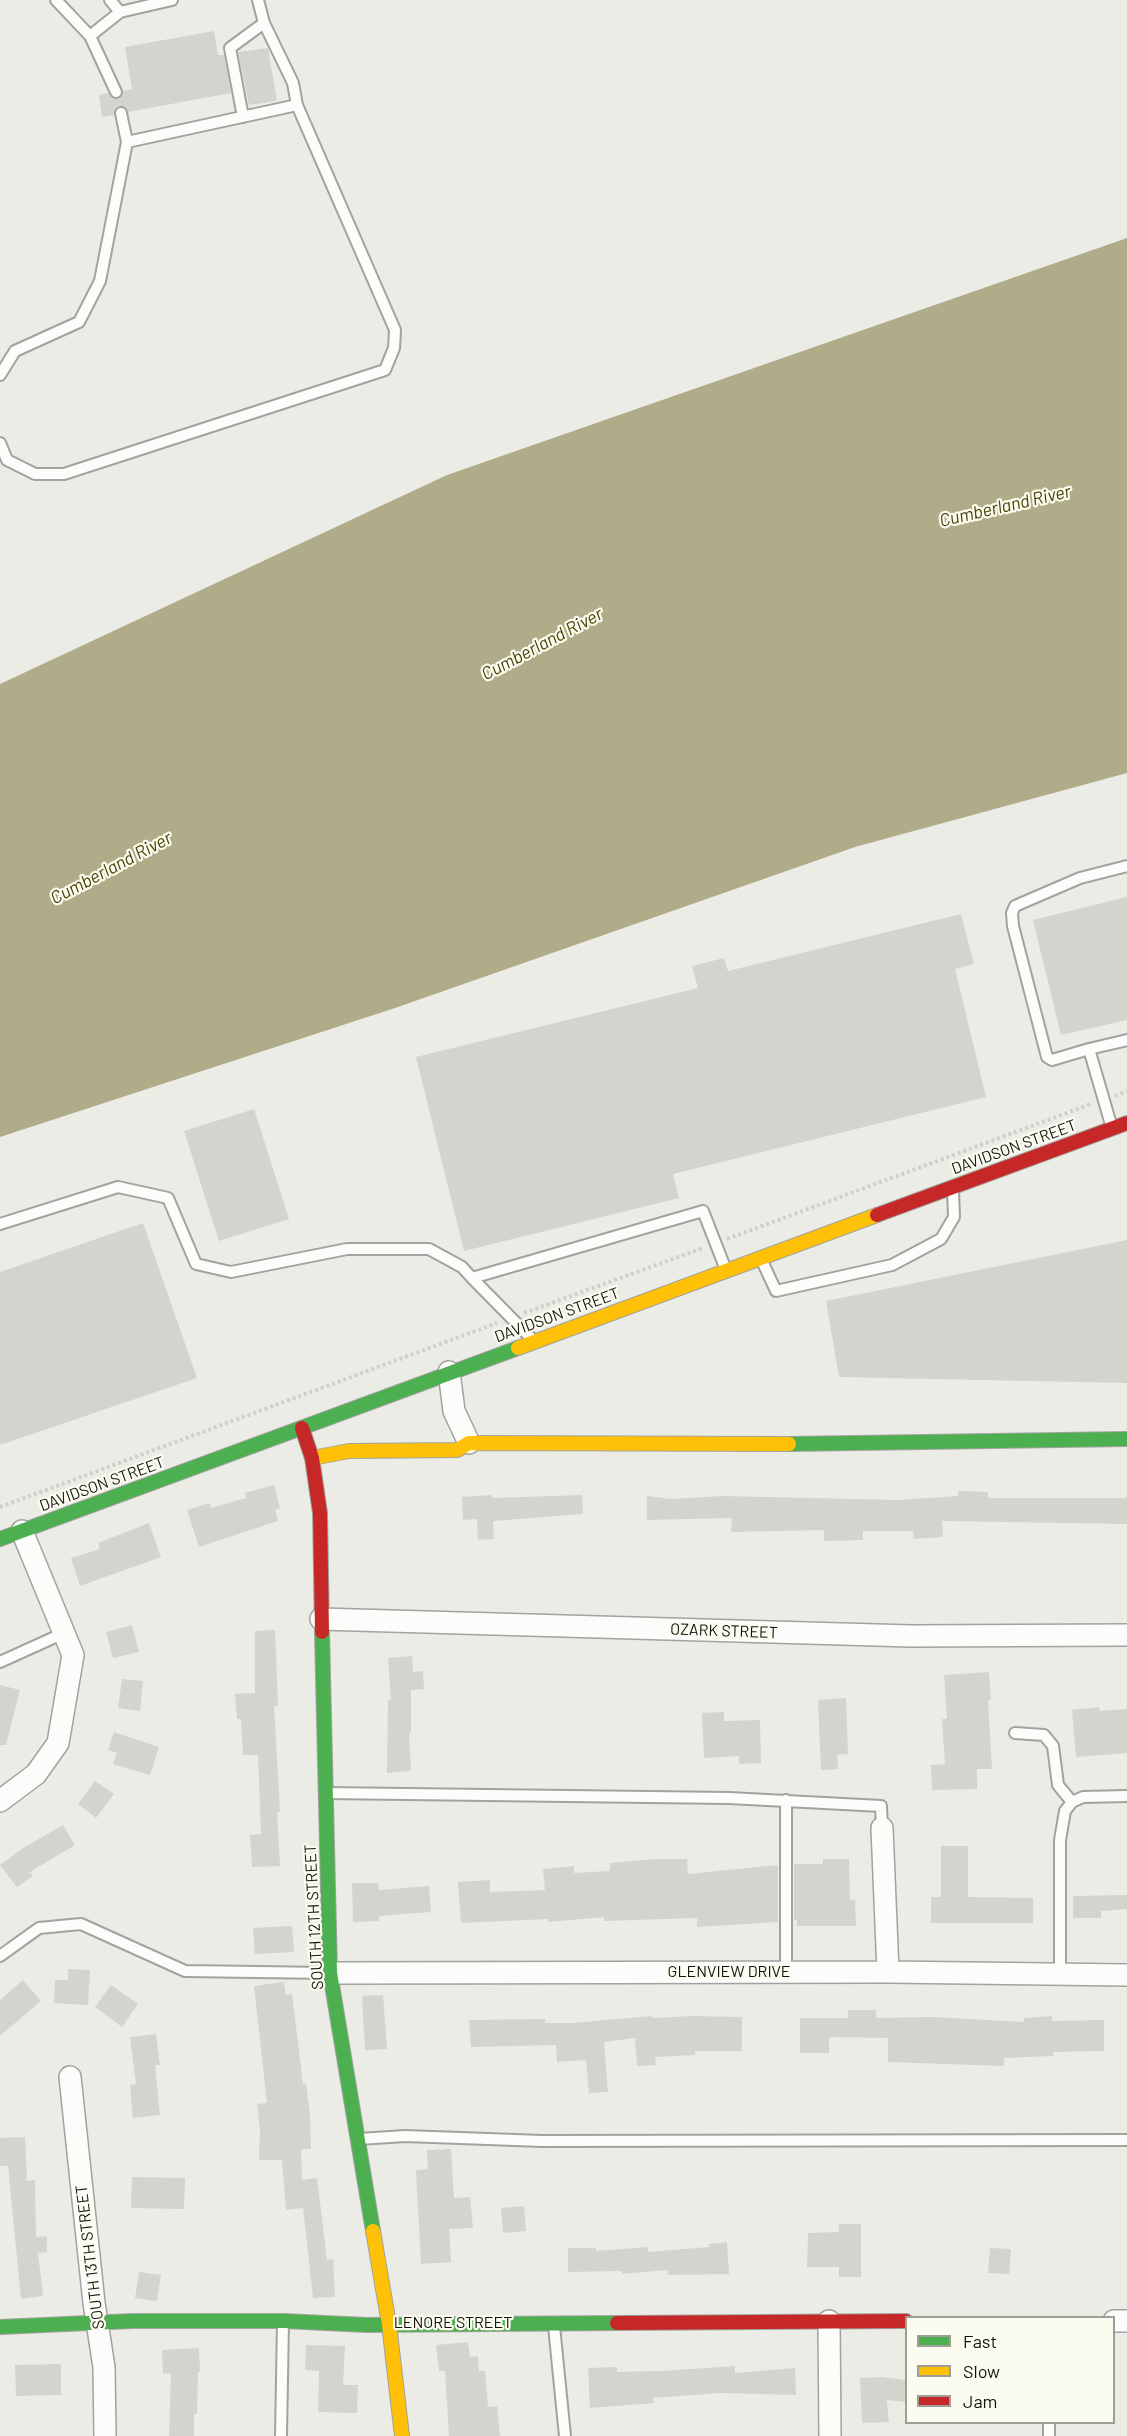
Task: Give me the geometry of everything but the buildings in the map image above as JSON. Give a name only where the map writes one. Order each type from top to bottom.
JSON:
[{"type":"street","name":"DAVIDSON STREET","points":[[0,1539],[1127,1123]]},
{"type":"street","points":[[449,1372],[454,1412],[469,1443]]},
{"type":"street","name":"SOUTH 12TH STREET","points":[[302,1428],[312,1458],[320,1513],[324,1793],[330,1972],[389,2324],[402,2436]]},
{"type":"street","points":[[312,1458],[349,1450],[458,1450],[469,1443],[893,1444],[1127,1439]]},
{"type":"street","points":[[0,1801],[36,1773],[58,1743],[73,1655],[22,1531]]},
{"type":"street","name":"OZARK STREET","points":[[321,1619],[911,1636],[1127,1635]]},
{"type":"street","points":[[882,1828],[888,1972]]},
{"type":"street","name":"GLENVIEW DRIVE","points":[[330,1972],[888,1972],[1127,1975]]},
{"type":"street","name":"SOUTH 13TH STREET","points":[[70,2077],[96,2325],[104,2367],[105,2436]]},
{"type":"street","name":"LENORE STREET","points":[[0,2327],[96,2325],[133,2321],[389,2324],[905,2321]]},
{"type":"street","points":[[829,2321],[830,2436]]},
{"type":"lane","points":[[56,0],[90,36],[116,92]]},
{"type":"lane","points":[[110,0],[120,12]]},
{"type":"lane","points":[[90,36],[120,12],[172,0]]},
{"type":"lane","points":[[0,443],[7,460],[35,474],[64,474],[385,370],[394,348],[395,330],[297,105],[293,83],[264,23],[258,0]]},
{"type":"lane","points":[[243,117],[230,48],[264,23]]},
{"type":"lane","points":[[127,142],[297,105]]},
{"type":"lane","points":[[0,375],[15,351],[79,322],[100,281],[127,142],[121,113]]},
{"type":"lane","points":[[1127,866],[1080,878],[1015,906],[1012,913],[1013,926],[1047,1057],[1052,1060],[1127,1040]]},
{"type":"lane","points":[[1089,1049],[1112,1128]]},
{"type":"lane","points":[[0,1224],[118,1187],[168,1198],[196,1264],[231,1272],[347,1249],[429,1249],[462,1267],[534,1341]]},
{"type":"lane","points":[[761,1258],[776,1291],[892,1265],[941,1239],[954,1217],[953,1187]]},
{"type":"lane","points":[[472,1278],[703,1212],[726,1270]]},
{"type":"lane","points":[[0,1662],[64,1633]]},
{"type":"lane","points":[[1016,1733],[1044,1735],[1053,1746],[1058,1785],[1072,1802]]},
{"type":"lane","points":[[324,1793],[786,1800],[881,1806],[882,1828]]},
{"type":"lane","points":[[1060,1974],[1060,1840],[1065,1811],[1072,1802],[1094,1796],[1127,1796]]},
{"type":"lane","points":[[786,1800],[786,1972]]},
{"type":"lane","points":[[0,1956],[39,1928],[81,1924],[185,1971],[272,1974],[330,1972]]},
{"type":"lane","points":[[357,2139],[405,2136],[542,2141],[1127,2140]]},
{"type":"lane","points":[[281,2436],[284,2321]]},
{"type":"lane","points":[[554,2323],[565,2436]]},
{"type":"path","points":[[0,1507],[1127,1091]]},
{"type":"water","name":"Cumberland River","points":[[1127,238],[1127,773],[855,847],[395,1008],[0,1137],[0,684],[447,475]]},
{"type":"traffic: fast","points":[[0,1539],[518,1348]]},
{"type":"traffic: fast","points":[[789,1444],[1127,1439]]},
{"type":"traffic: fast","points":[[322,1632],[330,1973],[373,2231]]},
{"type":"traffic: fast","points":[[0,2327],[133,2321],[284,2321],[366,2325],[617,2323]]},
{"type":"traffic: slow","points":[[518,1348],[877,1215]]},
{"type":"traffic: slow","points":[[312,1458],[349,1451],[457,1450],[469,1443],[789,1444]]},
{"type":"traffic: slow","points":[[373,2231],[389,2324],[402,2436]]},
{"type":"traffic: jam","points":[[877,1215],[1127,1123]]},
{"type":"traffic: jam","points":[[302,1428],[312,1458],[320,1513],[322,1632]]},
{"type":"traffic: jam","points":[[617,2323],[905,2321]]}]
